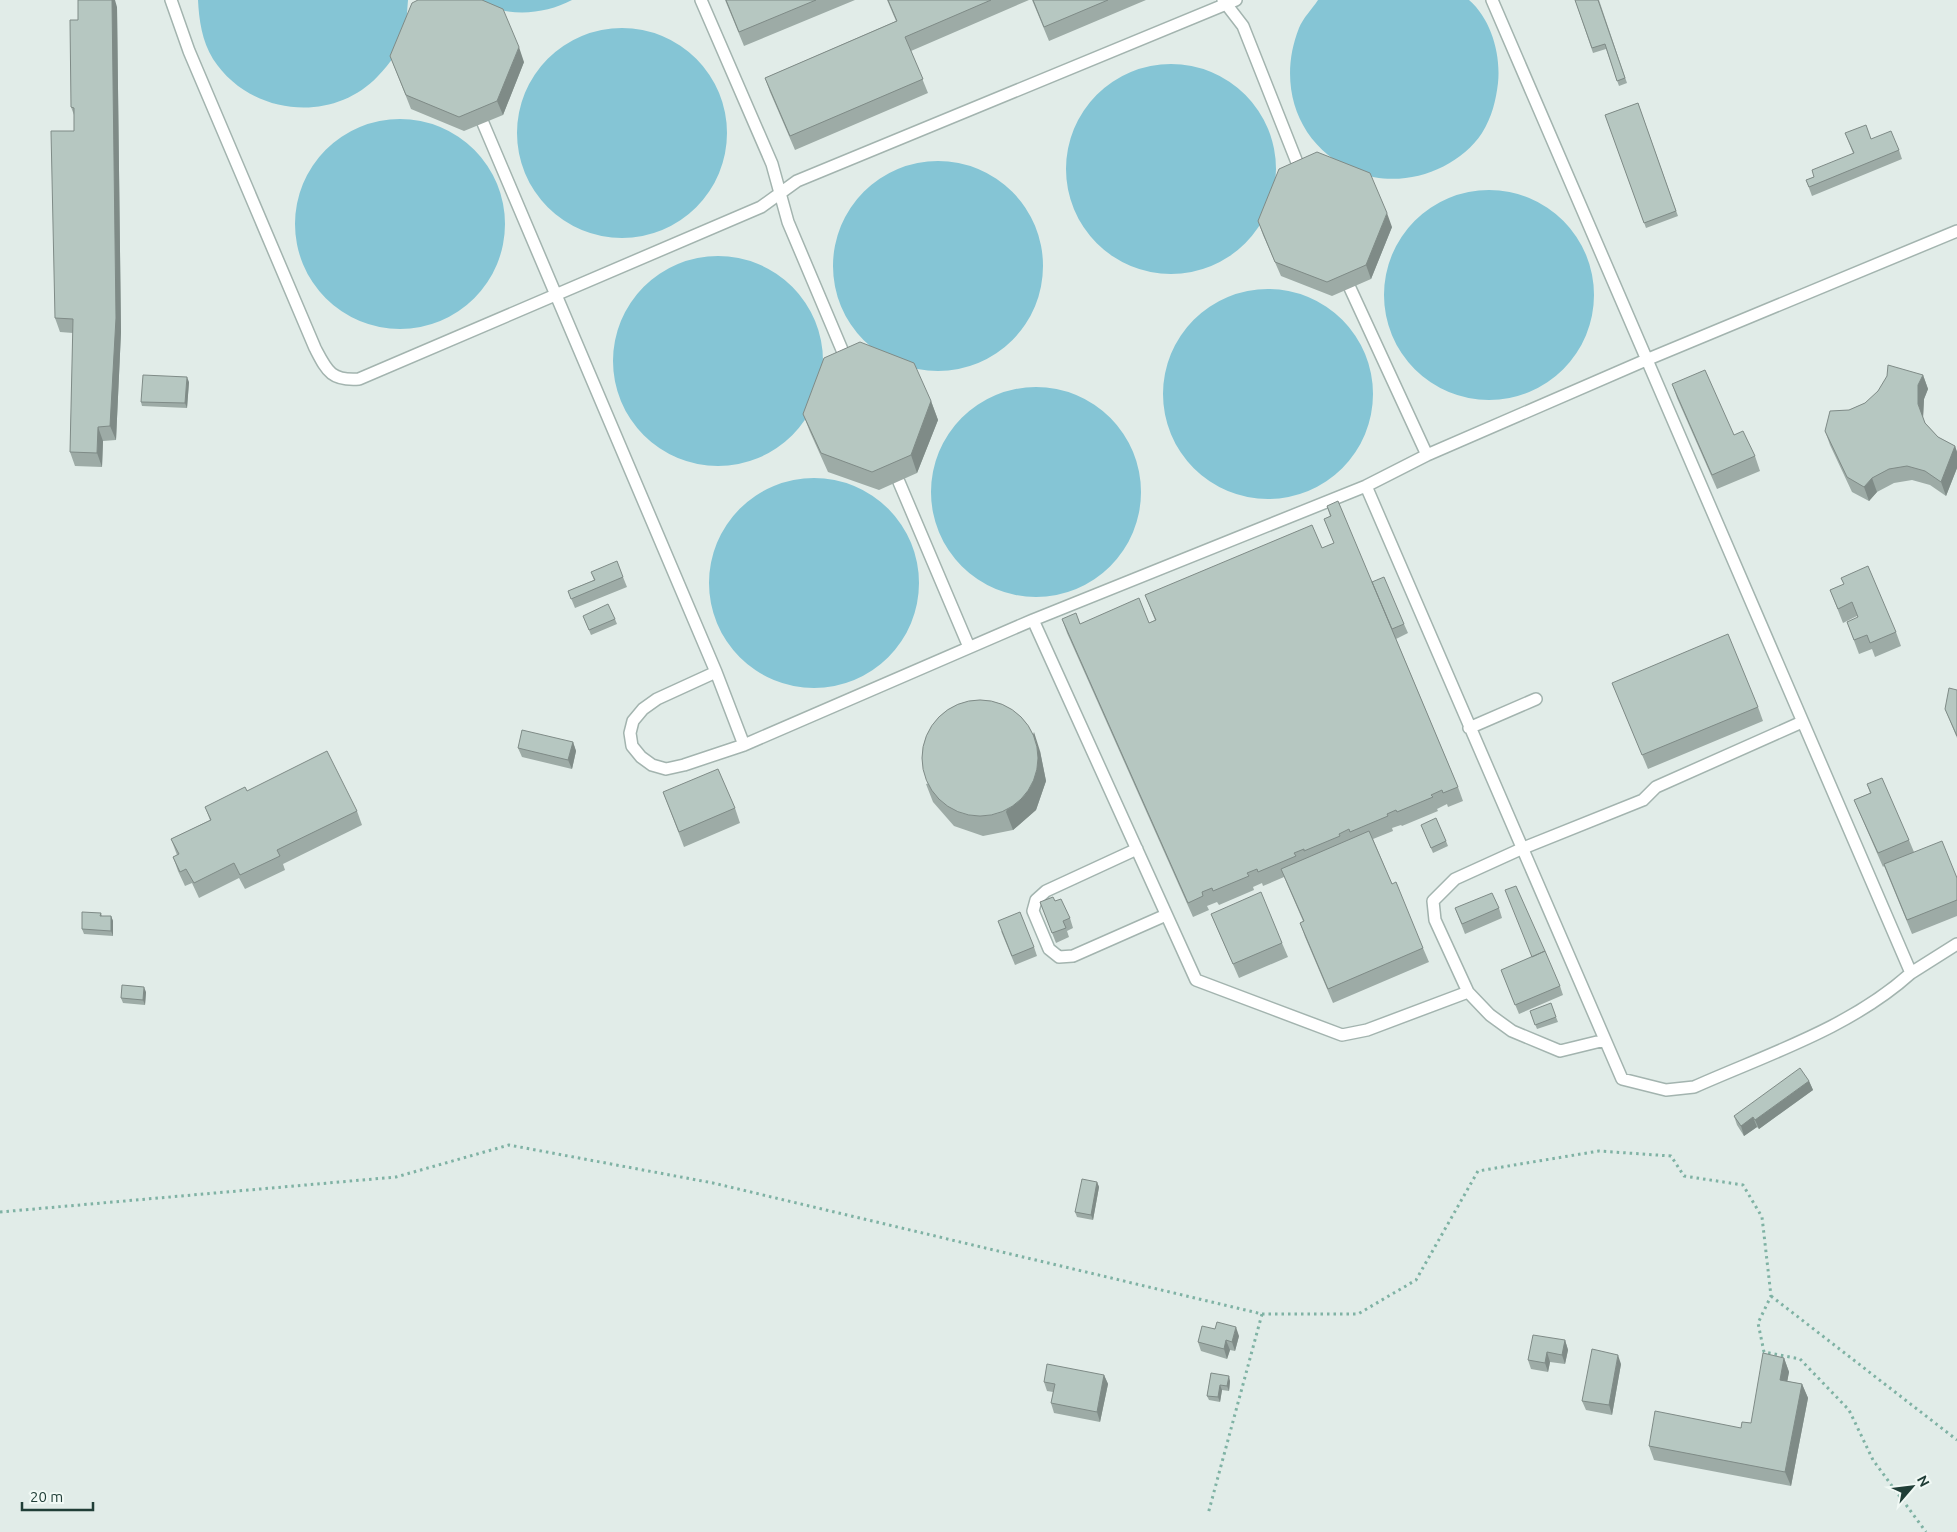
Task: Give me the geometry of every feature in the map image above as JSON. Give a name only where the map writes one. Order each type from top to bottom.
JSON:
[{"type":"lane","points":[[170,0],[193,60],[327,372],[343,380],[359,378],[761,207],[797,181],[1228,1],[1243,26],[1302,175]]},
{"type":"lane","points":[[701,0],[772,164],[788,222],[850,368]]},
{"type":"lane","points":[[1492,0],[1911,973]]},
{"type":"lane","points":[[483,123],[716,672],[744,745]]},
{"type":"lane","points":[[716,672],[657,699],[642,709],[633,721],[630,733],[632,746],[641,758],[652,765],[666,769],[684,766],[744,745],[1033,620],[1366,486],[1427,455],[1646,360],[1957,231]]},
{"type":"lane","points":[[1350,288],[1427,455]]},
{"type":"lane","points":[[899,482],[969,647]]},
{"type":"lane","points":[[1366,486],[1521,849],[1622,1079],[1666,1090],[1694,1087],[1853,1017],[1888,993],[1911,973],[1957,944]]},
{"type":"lane","points":[[1033,620],[1196,980],[1342,1035],[1367,1030],[1468,992]]},
{"type":"lane","points":[[1469,728],[1536,699]]},
{"type":"lane","points":[[1605,1040],[1560,1052],[1512,1031],[1490,1015],[1468,992],[1435,920],[1433,901],[1455,879],[1521,849],[1643,800],[1656,787],[1802,722]]},
{"type":"lane","points":[[1137,849],[1046,890],[1036,900],[1033,911],[1048,949],[1059,956],[1073,956],[1166,915]]},
{"type":"path","points":[[0,1212],[396,1177],[509,1145],[713,1183],[1262,1314],[1358,1314],[1416,1280],[1478,1171],[1599,1151],[1671,1156],[1684,1176],[1743,1185],[1762,1217],[1771,1296],[1758,1323],[1764,1352],[1800,1359],[1849,1410],[1873,1460],[1926,1532]]},
{"type":"path","points":[[1771,1296],[1957,1440]]},
{"type":"path","points":[[1208,1514],[1262,1314]]},
{"type":"water","points":[[198,0],[408,0],[405,31],[401,44],[391,61],[378,76],[359,92],[338,102],[315,107],[292,107],[269,102],[248,92],[229,78],[213,59],[206,45],[200,23]]},
{"type":"water","points":[[474,0],[572,0],[536,12],[510,12],[486,6]]},
{"type":"water","points":[[1318,0],[1469,0],[1477,8],[1489,27],[1496,49],[1499,72],[1491,115],[1482,133],[1471,146],[1458,158],[1443,167],[1409,178],[1391,179],[1357,172],[1337,161],[1320,148],[1307,131],[1297,113],[1292,93],[1290,72],[1292,50],[1299,28]]},
{"type":"water","points":[[622,28],[642,30],[662,36],[689,52],[703,66],[719,93],[725,113],[727,133],[725,153],[719,173],[703,200],[689,214],[662,230],[642,236],[622,238],[602,236],[582,230],[555,214],[541,200],[525,173],[519,153],[517,133],[519,113],[525,93],[541,66],[555,52],[582,36],[602,30]]},
{"type":"water","points":[[1171,64],[1191,66],[1211,72],[1238,88],[1252,102],[1268,129],[1274,149],[1276,169],[1274,189],[1268,209],[1252,236],[1238,250],[1211,266],[1191,272],[1171,274],[1151,272],[1131,266],[1104,250],[1090,236],[1074,209],[1068,189],[1066,169],[1068,149],[1074,129],[1090,102],[1104,88],[1131,72],[1151,66]]},
{"type":"water","points":[[400,119],[420,121],[440,127],[467,143],[481,157],[497,184],[503,204],[505,224],[503,244],[497,264],[481,291],[467,305],[440,321],[420,327],[400,329],[380,327],[360,321],[333,305],[319,291],[303,264],[297,244],[295,224],[297,204],[303,184],[319,157],[333,143],[360,127],[380,121]]},
{"type":"water","points":[[938,161],[958,163],[978,169],[1005,185],[1019,199],[1035,226],[1041,246],[1043,266],[1041,286],[1035,306],[1019,333],[1005,347],[978,363],[958,369],[938,371],[918,369],[898,363],[871,347],[857,333],[841,306],[835,286],[833,266],[835,246],[841,226],[857,199],[871,185],[898,169],[918,163]]},
{"type":"water","points":[[1489,190],[1509,192],[1529,198],[1556,214],[1570,228],[1586,255],[1592,275],[1594,295],[1592,315],[1586,335],[1570,362],[1556,376],[1529,392],[1509,398],[1489,400],[1469,398],[1449,392],[1422,376],[1408,362],[1392,335],[1386,315],[1384,295],[1386,275],[1392,255],[1408,228],[1422,214],[1449,198],[1469,192]]},
{"type":"water","points":[[718,256],[738,258],[758,264],[785,280],[799,294],[815,321],[821,341],[823,361],[821,381],[815,401],[799,428],[785,442],[758,458],[738,464],[718,466],[698,464],[678,458],[651,442],[637,428],[621,401],[615,381],[613,361],[615,341],[621,321],[637,294],[651,280],[678,264],[698,258]]},
{"type":"water","points":[[1268,289],[1288,291],[1308,297],[1335,313],[1349,327],[1365,354],[1371,374],[1373,394],[1371,414],[1365,434],[1349,461],[1335,475],[1308,491],[1288,497],[1268,499],[1248,497],[1228,491],[1201,475],[1187,461],[1171,434],[1165,414],[1163,394],[1165,374],[1171,354],[1187,327],[1201,313],[1228,297],[1248,291]]},
{"type":"water","points":[[1036,387],[1056,389],[1085,399],[1103,411],[1117,425],[1133,452],[1139,472],[1141,492],[1139,512],[1129,541],[1117,559],[1103,573],[1076,589],[1056,595],[1036,597],[1016,595],[987,585],[969,573],[955,559],[939,532],[933,512],[931,492],[933,472],[943,443],[955,425],[969,411],[996,395],[1016,389]]},
{"type":"water","points":[[814,478],[834,480],[854,486],[881,502],[895,516],[911,543],[917,563],[919,583],[917,603],[911,623],[895,650],[881,664],[854,680],[834,686],[814,688],[794,686],[774,680],[747,664],[733,650],[717,623],[711,603],[709,583],[711,563],[717,543],[733,516],[747,502],[774,486],[794,480]]},
{"type":"building","points":[[78,0],[112,0],[116,318],[110,426],[98,427],[97,453],[70,452],[73,319],[55,318],[51,131],[74,131],[74,108],[71,107],[70,20],[78,20]]},
{"type":"building","points":[[418,0],[482,0],[503,9],[519,47],[497,101],[459,117],[406,95],[390,56],[412,3]]},
{"type":"building","points":[[726,0],[816,0],[739,32]]},
{"type":"building","points":[[888,0],[991,0],[905,37],[923,79],[790,136],[765,78],[897,21]]},
{"type":"building","points":[[1033,0],[1108,0],[1044,27]]},
{"type":"building","points":[[1575,0],[1598,0],[1625,78],[1617,81],[1605,44],[1592,48]]},
{"type":"building","points":[[1638,103],[1676,211],[1644,223],[1605,115]]},
{"type":"building","points":[[1866,125],[1871,139],[1891,131],[1899,150],[1809,187],[1806,180],[1814,177],[1812,170],[1854,153],[1845,133]]},
{"type":"building","points":[[1317,152],[1370,173],[1387,213],[1366,265],[1327,282],[1275,262],[1258,221],[1279,169]]},
{"type":"building","points":[[860,342],[914,363],[931,401],[911,455],[872,472],[821,453],[803,414],[824,358]]},
{"type":"building","points":[[1888,365],[1923,375],[1918,385],[1918,404],[1925,423],[1938,437],[1955,446],[1941,482],[1925,471],[1907,466],[1889,469],[1872,478],[1864,487],[1847,477],[1825,431],[1830,411],[1849,410],[1865,403],[1878,391],[1887,376]]},
{"type":"building","points":[[1705,370],[1734,435],[1743,431],[1755,456],[1712,475],[1672,384]]},
{"type":"building","points":[[143,375],[187,377],[185,403],[141,402]]},
{"type":"building","points":[[1338,501],[1458,787],[1443,793],[1442,790],[1431,795],[1433,797],[1397,812],[1396,810],[1387,814],[1388,816],[1350,832],[1349,829],[1339,834],[1340,836],[1304,851],[1304,849],[1294,853],[1296,856],[1258,872],[1257,869],[1247,873],[1249,876],[1213,891],[1212,888],[1202,892],[1203,896],[1188,903],[1062,619],[1076,613],[1080,624],[1139,598],[1149,623],[1156,620],[1145,595],[1312,525],[1322,548],[1334,543],[1324,519],[1331,516],[1327,506]]},
{"type":"building","points":[[617,561],[623,577],[571,599],[568,591],[595,580],[591,572]]},
{"type":"building","points":[[1868,566],[1896,632],[1870,643],[1867,635],[1854,640],[1847,622],[1858,617],[1852,602],[1838,609],[1830,590],[1844,584],[1841,578]]},
{"type":"building","points":[[1384,577],[1404,624],[1392,629],[1372,582]]},
{"type":"building","points":[[608,604],[615,619],[589,630],[583,616]]},
{"type":"building","points":[[1728,634],[1758,707],[1642,755],[1612,683]]},
{"type":"building","points":[[1949,688],[1957,690],[1957,736],[1945,709]]},
{"type":"building","points":[[980,700],[1002,704],[1021,717],[1034,736],[1038,758],[1034,780],[1021,799],[1002,812],[980,816],[958,812],[939,799],[926,780],[922,758],[926,736],[939,717],[958,704]]},
{"type":"building","points":[[522,730],[573,742],[568,760],[518,748]]},
{"type":"building","points":[[327,751],[357,811],[277,850],[280,856],[240,875],[234,863],[194,883],[186,869],[180,872],[173,857],[179,854],[171,839],[211,820],[205,807],[245,787],[247,791]]},
{"type":"building","points":[[718,769],[735,808],[679,832],[663,792]]},
{"type":"building","points":[[1882,778],[1909,840],[1878,853],[1854,800],[1871,793],[1867,784]]},
{"type":"building","points":[[1436,818],[1446,841],[1431,848],[1421,825]]},
{"type":"building","points":[[1369,831],[1392,884],[1396,882],[1423,948],[1328,989],[1300,923],[1304,921],[1281,869]]},
{"type":"building","points":[[1942,841],[1957,878],[1957,900],[1907,920],[1884,864]]},
{"type":"building","points":[[1516,886],[1545,951],[1532,957],[1505,890]]},
{"type":"building","points":[[1261,892],[1282,943],[1233,964],[1211,914]]},
{"type":"building","points":[[1492,893],[1499,908],[1462,924],[1455,908]]},
{"type":"building","points":[[1053,897],[1055,901],[1061,899],[1070,918],[1063,921],[1066,928],[1052,933],[1040,902]]},
{"type":"building","points":[[82,912],[101,913],[100,916],[111,916],[111,931],[82,929]]},
{"type":"building","points":[[1020,912],[1034,947],[1012,956],[998,921]]},
{"type":"building","points":[[1545,951],[1560,986],[1515,1005],[1501,970]]},
{"type":"building","points":[[122,985],[144,987],[143,1000],[121,998]]},
{"type":"building","points":[[1551,1003],[1556,1017],[1535,1025],[1530,1011]]},
{"type":"building","points":[[1800,1068],[1809,1081],[1755,1120],[1753,1117],[1741,1126],[1734,1116]]},
{"type":"building","points":[[1082,1179],[1097,1182],[1091,1215],[1075,1212]]},
{"type":"building","points":[[1217,1322],[1236,1327],[1232,1342],[1226,1340],[1224,1349],[1198,1342],[1202,1326],[1215,1329]]},
{"type":"building","points":[[1533,1335],[1565,1340],[1562,1355],[1547,1352],[1545,1363],[1528,1360]]},
{"type":"building","points":[[1592,1349],[1618,1355],[1609,1405],[1582,1401]]},
{"type":"building","points":[[1763,1353],[1784,1358],[1780,1380],[1802,1384],[1785,1472],[1649,1446],[1655,1411],[1741,1428],[1742,1422],[1751,1423]]},
{"type":"building","points":[[1047,1364],[1104,1375],[1097,1412],[1051,1403],[1055,1384],[1044,1382]]},
{"type":"building","points":[[1211,1373],[1229,1376],[1227,1386],[1220,1385],[1218,1397],[1207,1396]]}]
